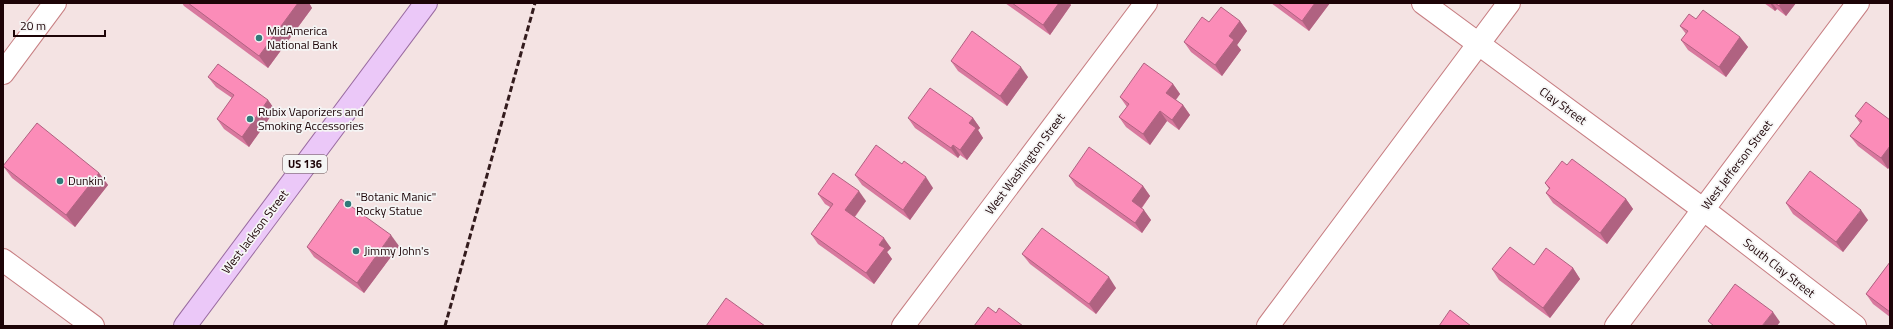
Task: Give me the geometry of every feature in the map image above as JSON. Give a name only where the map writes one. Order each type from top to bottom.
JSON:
[{"type":"main road","name":"West Jackson Street","points":[[185,326],[426,3]]},
{"type":"street","points":[[3,73],[55,3]]},
{"type":"street","name":"West Washington Street","points":[[903,326],[1146,3]]},
{"type":"street","name":"Clay Street","points":[[1423,3],[1704,210]]},
{"type":"street","points":[[1268,326],[1509,3]]},
{"type":"street","name":"West Jefferson Street","points":[[1616,326],[1858,3]]},
{"type":"street","name":"South Clay Street","points":[[1704,210],[1855,326]]},
{"type":"street","points":[[3,260],[93,326]]},
{"type":"building","name":"MidAmerica National Bank","points":[[188,3],[298,3],[259,56]]},
{"type":"building","points":[[1012,3],[1059,3],[1043,25]]},
{"type":"building","points":[[1278,3],[1315,3],[1302,21]]},
{"type":"building","points":[[1221,7],[1240,21],[1229,36],[1234,40],[1215,65],[1184,42],[1202,17],[1209,22]]},
{"type":"building","points":[[1703,10],[1740,37],[1719,67],[1681,40],[1688,31],[1680,26],[1689,14],[1696,19]]},
{"type":"building","points":[[972,31],[1021,67],[1000,96],[951,61]]},
{"type":"building","points":[[1144,63],[1173,84],[1166,93],[1183,105],[1172,120],[1160,111],[1143,134],[1119,117],[1129,104],[1120,97]]},
{"type":"building","name":"Rubix Vaporizers and Smoking Accessories","points":[[218,64],[268,100],[242,137],[217,119],[234,95],[208,77]]},
{"type":"building","points":[[930,88],[973,118],[969,123],[976,128],[960,150],[953,145],[951,148],[908,118]]},
{"type":"building","points":[[1866,102],[1890,120],[1890,146],[1881,158],[1850,136],[1862,121],[1855,116]]},
{"type":"building","name":"Dunkin'","points":[[37,123],[99,173],[66,215],[3,166]]},
{"type":"building","points":[[876,145],[902,164],[904,161],[926,177],[903,210],[855,175]]},
{"type":"building","points":[[1089,147],[1143,186],[1132,201],[1144,210],[1135,223],[1069,176]]},
{"type":"building","points":[[1572,159],[1626,199],[1600,233],[1546,193],[1550,188],[1545,183],[1562,161],[1567,165]]},
{"type":"building","points":[[1810,171],[1861,210],[1836,242],[1786,203]]},
{"type":"building","points":[[833,173],[859,191],[845,210],[884,238],[879,245],[885,248],[866,273],[811,234],[833,204],[818,194]]},
{"type":"building","name":"Jimmy John's","points":[[341,199],[391,235],[357,283],[307,247]]},
{"type":"building","points":[[1042,228],[1109,277],[1089,304],[1022,254]]},
{"type":"building","points":[[1510,247],[1534,265],[1546,248],[1573,268],[1543,308],[1492,269]]},
{"type":"building","points":[[1890,262],[1890,312],[1866,294]]},
{"type":"building","points":[[1735,284],[1773,312],[1762,326],[1714,326],[1708,321]]},
{"type":"building","points":[[726,298],[765,326],[706,326]]},
{"type":"building","points":[[988,307],[996,313],[999,308],[1023,326],[974,326]]},
{"type":"building","points":[[1450,310],[1471,326],[1439,326]]},
{"type":"railway","points":[[445,326],[535,3]]},
{"type":"place","name":"MidAmerica National Bank","points":[[259,38]]},
{"type":"place","name":"Rubix Vaporizers and Smoking Accessories","points":[[250,119]]},
{"type":"place","name":"Dunkin'","points":[[60,181]]},
{"type":"place","name":"\"Botanic Manic\" Rocky Statue","points":[[348,204]]},
{"type":"place","name":"Jimmy John's","points":[[356,251]]}]
